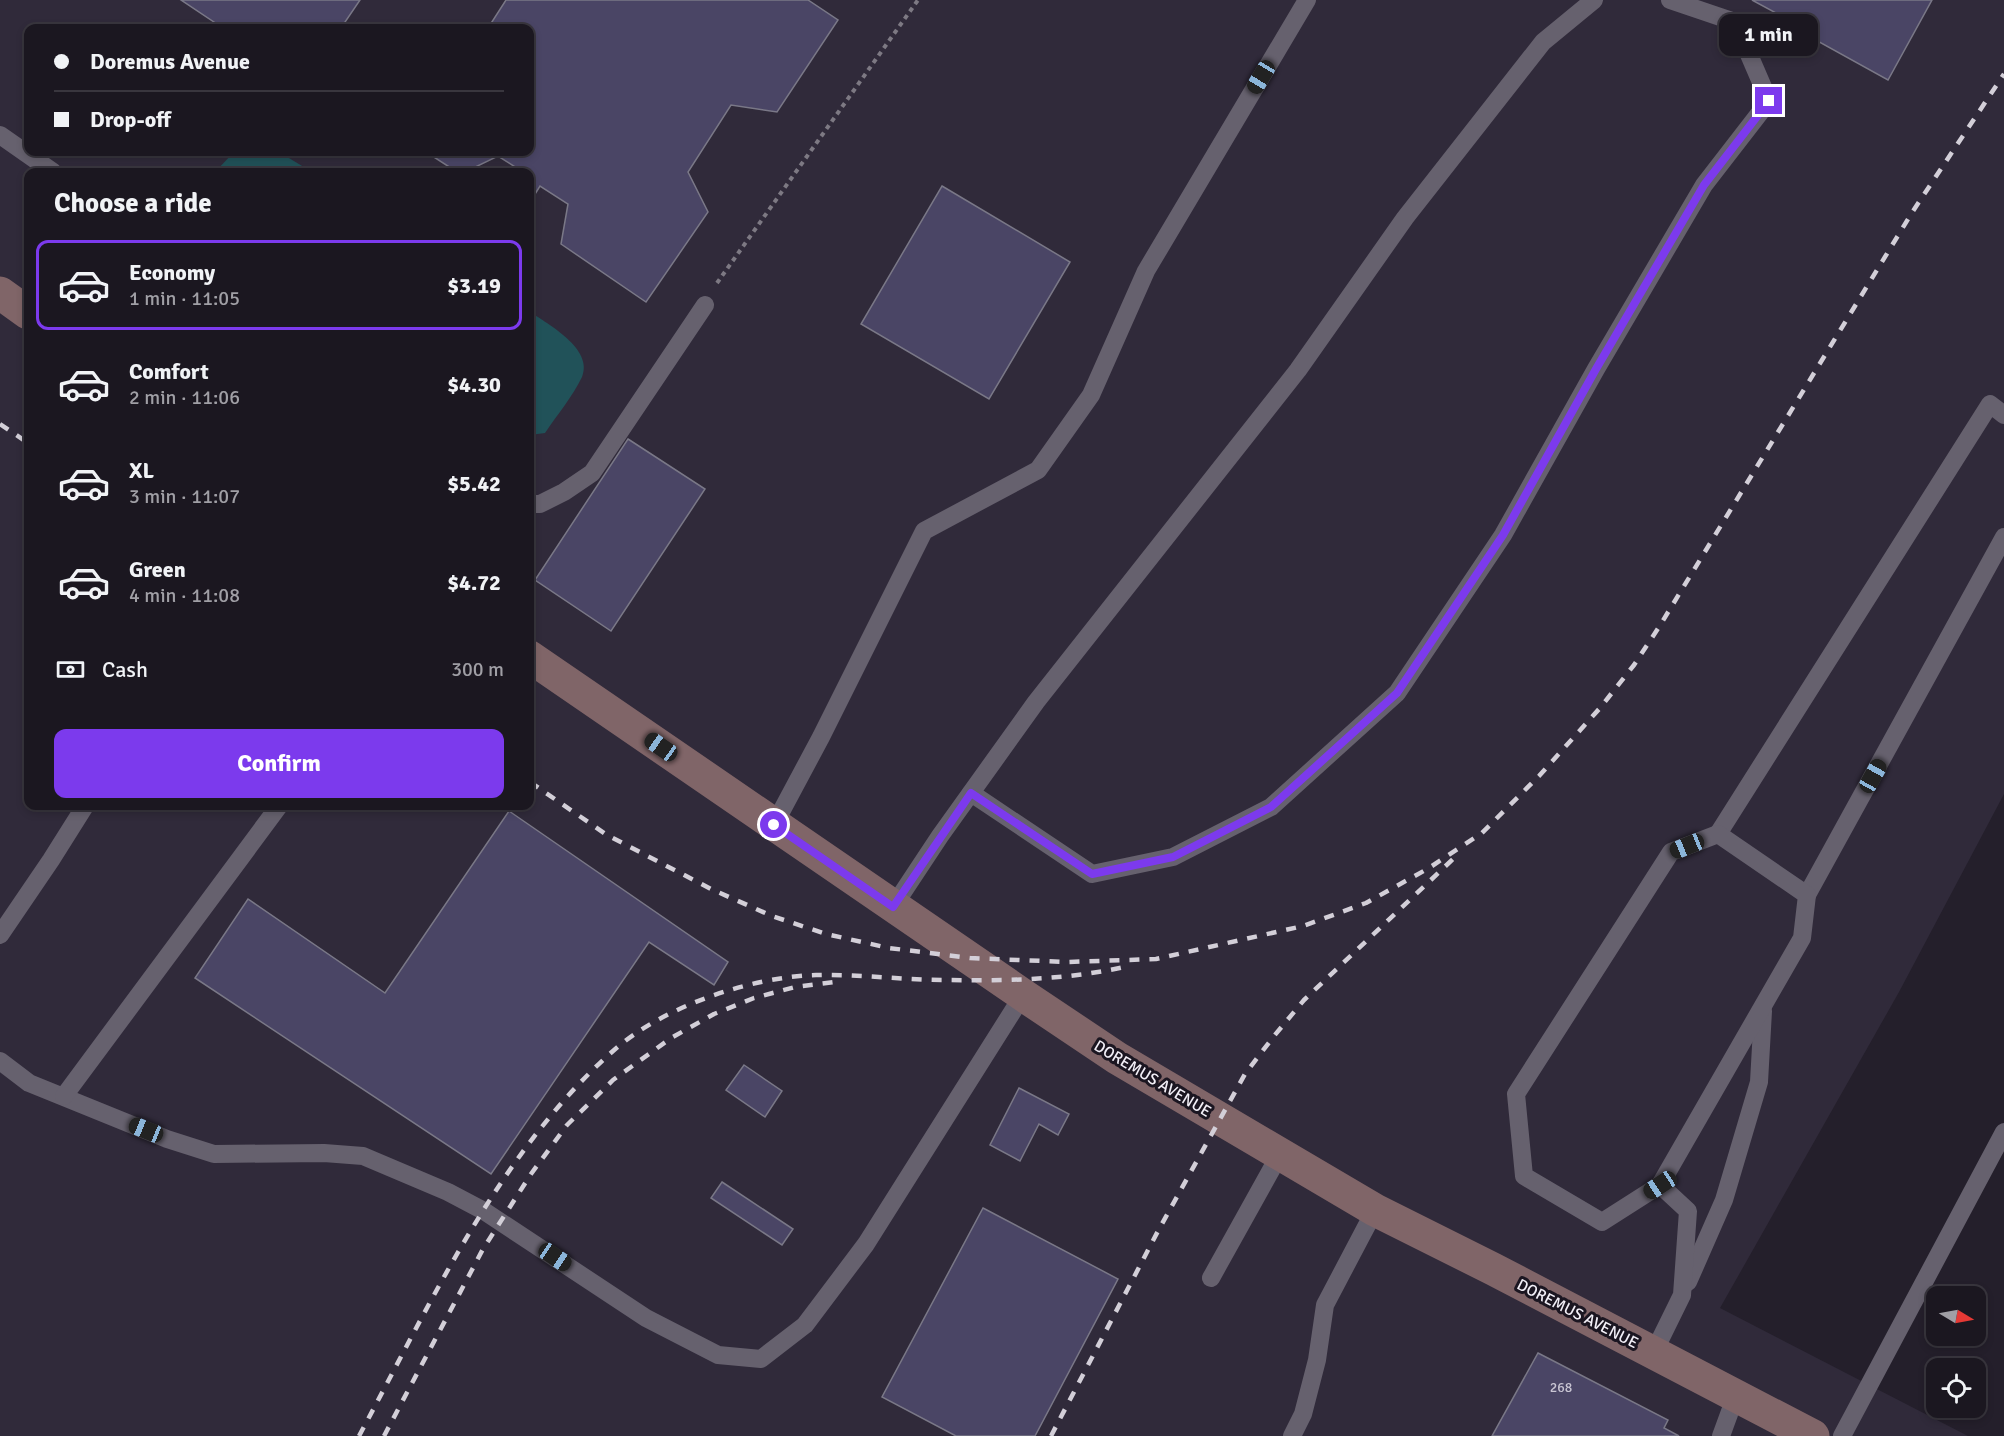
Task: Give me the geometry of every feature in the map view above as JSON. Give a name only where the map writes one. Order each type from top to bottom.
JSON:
[{"type":"main road","points":[[0,293],[24,310]]},
{"type":"main road","name":"DOREMUS AVENUE","points":[[534,660],[1117,1058],[1375,1210],[1654,1352],[1736,1395],[1803,1434]]},
{"type":"lane","points":[[774,825],[924,531],[1038,470],[1090,395],[1146,271],[1307,0]]},
{"type":"lane","points":[[893,907],[1036,702],[1298,370],[1405,218],[1543,42],[1594,0]]},
{"type":"lane","points":[[971,793],[1092,874],[1173,857],[1271,807],[1397,693],[1503,535],[1596,369],[1704,185],[1769,101],[1736,22],[1670,0]]},
{"type":"lane","points":[[0,135],[24,152]]},
{"type":"lane","points":[[30,156],[47,168]]},
{"type":"lane","points":[[534,504],[540,504],[564,492],[592,473],[705,305]]},
{"type":"lane","points":[[2004,415],[1990,405],[1718,834],[1671,852],[1516,1094],[1524,1176],[1602,1222],[1660,1185],[1802,938],[1808,895],[2004,537]]},
{"type":"lane","points":[[0,935],[82,810]]},
{"type":"lane","points":[[64,1096],[276,810]]},
{"type":"lane","points":[[1718,834],[1808,895]]},
{"type":"lane","points":[[0,1061],[29,1083],[167,1139],[214,1154],[324,1153],[363,1156],[448,1192],[484,1211],[646,1318],[718,1355],[761,1359],[805,1325],[866,1244],[1023,995]]},
{"type":"lane","points":[[1654,1352],[1724,1200],[1758,1082],[1763,1006]]},
{"type":"lane","points":[[1842,1436],[2004,1132]]},
{"type":"lane","points":[[1211,1278],[1280,1154]]},
{"type":"lane","points":[[1660,1185],[1688,1211],[1682,1295]]},
{"type":"lane","points":[[1292,1436],[1303,1414],[1317,1360],[1325,1305],[1375,1210]]},
{"type":"lane","points":[[1721,1436],[1736,1395]]},
{"type":"path","points":[[705,305],[710,293],[918,0]]},
{"type":"shaded area","points":[[0,0],[2004,0],[2004,794],[1899,992],[1720,1308],[1926,1414],[1926,1418],[1933,1418],[1968,1436],[0,1436]]},
{"type":"water","points":[[230,156],[286,156],[305,168],[219,168]]},
{"type":"water","points":[[534,315],[558,330],[576,347],[584,367],[582,377],[570,398],[545,433],[534,434]]},
{"type":"building","points":[[181,0],[360,0],[344,24],[217,24]]},
{"type":"building","points":[[506,0],[808,0],[838,20],[777,112],[731,105],[688,172],[708,212],[646,302],[561,244],[568,204],[540,186],[534,196],[534,168],[517,168],[498,156],[534,156],[534,24],[491,24]]},
{"type":"building","points":[[1752,0],[1932,0],[1888,80],[1776,18],[1778,14]]},
{"type":"building","points":[[432,156],[498,156],[473,168],[451,168]]},
{"type":"building","points":[[942,186],[1070,262],[989,399],[861,324]]},
{"type":"building","points":[[628,439],[705,489],[611,631],[535,580]]},
{"type":"building","points":[[509,811],[728,962],[714,985],[649,942],[491,1174],[195,978],[248,899],[385,993]]},
{"type":"building","points":[[744,1065],[782,1091],[765,1117],[726,1090]]},
{"type":"building","points":[[1019,1088],[1069,1114],[1058,1135],[1039,1124],[1020,1161],[990,1145]]},
{"type":"building","points":[[722,1182],[793,1229],[782,1245],[711,1198]]},
{"type":"building","points":[[983,1208],[1118,1279],[1035,1436],[956,1436],[882,1397]]},
{"type":"building","points":[[1538,1353],[1668,1420],[1664,1428],[1679,1436],[1492,1436]]},
{"type":"railway","points":[[534,785],[607,835],[711,889],[772,916],[826,934],[889,948],[970,958],[1067,962],[1156,959],[1303,926],[1366,903],[1429,868],[1482,833],[1539,776],[1600,708],[1634,665],[1913,211],[2004,74]]},
{"type":"railway","points":[[0,424],[24,440]]},
{"type":"railway","points":[[1051,1436],[1158,1231],[1245,1074],[1304,1000],[1453,859]]},
{"type":"railway","points":[[359,1436],[441,1282],[502,1182],[535,1135],[572,1091],[633,1035],[681,1008],[708,997],[736,988],[790,977],[832,975],[929,980],[1013,980],[1080,975],[1124,967]]},
{"type":"railway","points":[[384,1436],[483,1249],[531,1174],[567,1125],[613,1080],[671,1038],[714,1014],[754,998],[795,987],[834,982]]},
{"type":"route","points":[[774,825],[893,907],[971,793],[1092,874],[1173,857],[1271,807],[1397,693],[1503,535],[1596,369],[1704,185],[1769,101]]}]
